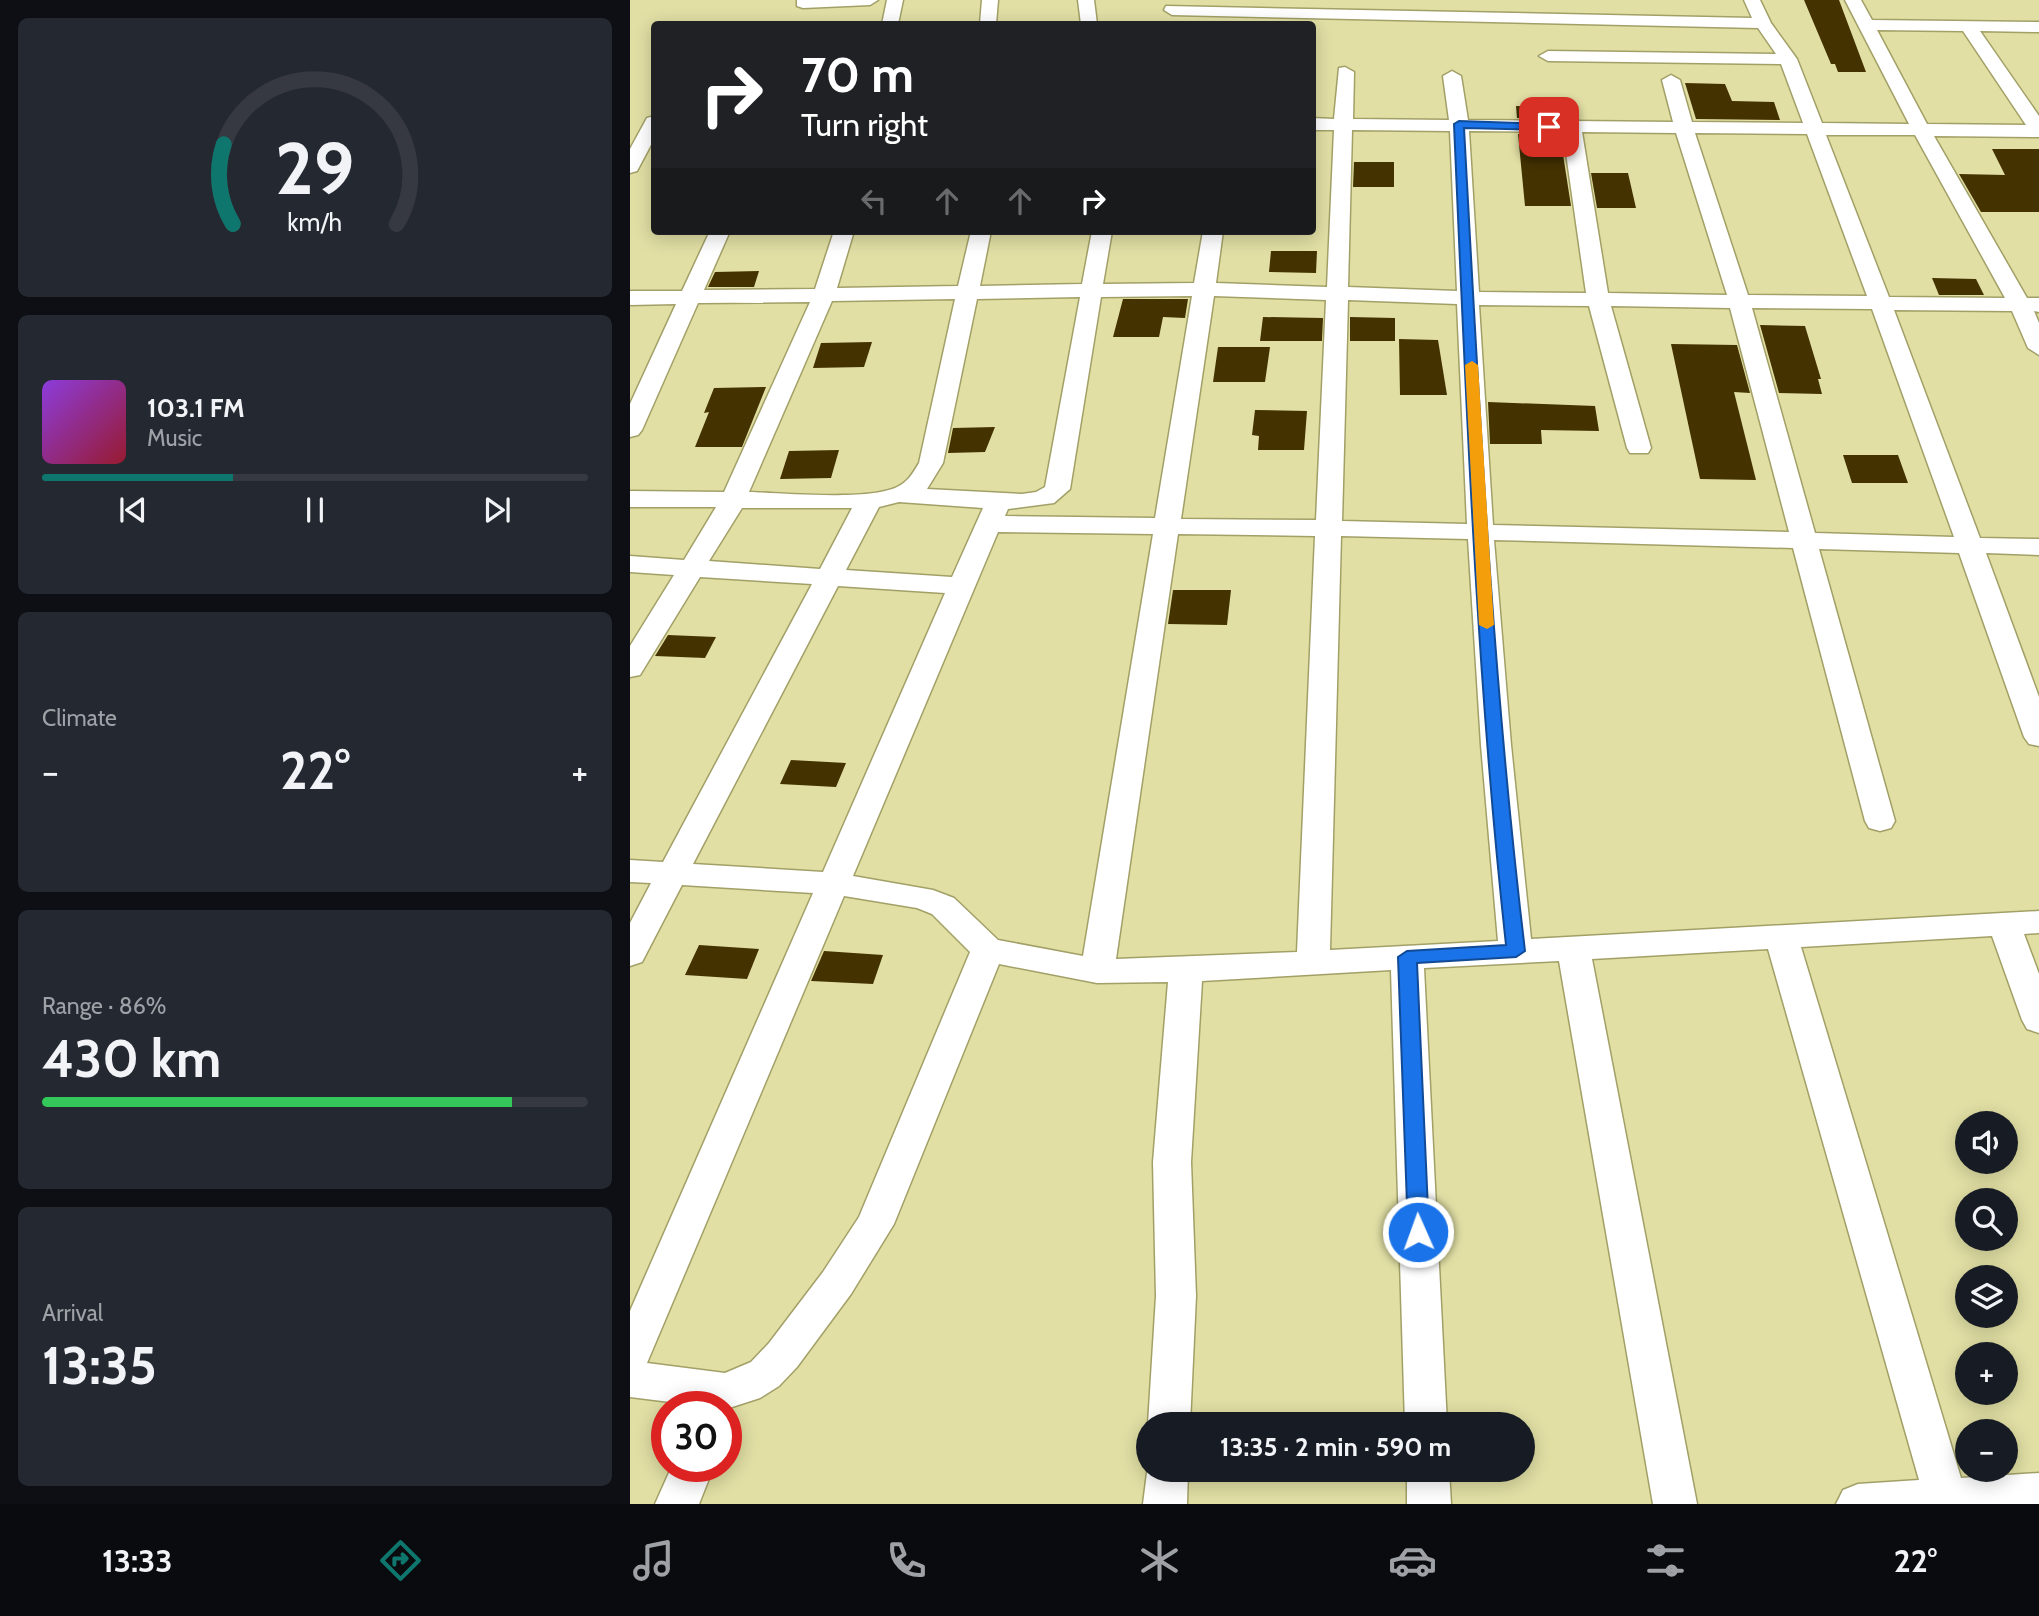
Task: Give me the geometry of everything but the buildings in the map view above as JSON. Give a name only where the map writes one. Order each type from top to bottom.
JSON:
[{"type":"street","points":[[800,21],[803,1],[870,0]]},
{"type":"street","points":[[891,21],[895,0]]},
{"type":"street","points":[[988,21],[990,0]]},
{"type":"street","points":[[1086,0],[1089,21]]},
{"type":"street","points":[[1752,0],[1763,23],[1788,58],[1812,130],[1970,544],[2039,737]]},
{"type":"street","points":[[1853,0],[1922,130],[2029,305],[2039,348]]},
{"type":"street","points":[[1173,12],[1763,23]]},
{"type":"street","points":[[1866,25],[2039,26]]},
{"type":"street","points":[[1968,26],[2039,131]]},
{"type":"street","points":[[1548,56],[1788,58]]},
{"type":"street","points":[[1313,962],[1331,528],[1335,293],[1345,72]]},
{"type":"street","points":[[1452,76],[1459,124],[1480,533],[1502,832],[1516,951]]},
{"type":"street","points":[[1671,80],[1682,128],[1739,301],[1801,538],[1880,821]]},
{"type":"street","points":[[1316,124],[2039,131]]},
{"type":"street","points":[[630,130],[651,127]]},
{"type":"street","points":[[1572,127],[1598,299],[1639,448]]},
{"type":"street","points":[[630,167],[651,130]]},
{"type":"street","points":[[630,430],[718,235]]},
{"type":"street","points":[[630,669],[733,501],[824,294],[843,235]]},
{"type":"street","points":[[630,499],[869,501],[902,495],[918,487],[932,464],[980,235]]},
{"type":"street","points":[[994,513],[1048,497],[1057,488],[1101,235]]},
{"type":"street","points":[[1097,971],[1169,527],[1212,235]]},
{"type":"street","points":[[630,298],[1203,289],[1468,298],[2029,305]]},
{"type":"street","points":[[902,495],[994,513],[1169,527],[1801,538],[2039,547]]},
{"type":"street","points":[[630,954],[869,501]]},
{"type":"street","points":[[630,1357],[994,513]]},
{"type":"street","points":[[630,564],[964,586]]},
{"type":"street","points":[[630,871],[836,884],[922,898],[943,906],[988,950],[1097,971],[1186,970],[2039,922]]},
{"type":"street","points":[[2004,925],[2039,1020]]},
{"type":"street","points":[[1781,935],[1946,1501]]},
{"type":"street","points":[[1573,947],[1675,1504]]},
{"type":"street","points":[[736,1391],[765,1374],[783,1354],[837,1283],[875,1224],[988,950]]},
{"type":"street","points":[[1407,957],[1426,1412]]},
{"type":"street","points":[[1170,1412],[1176,1296],[1172,1162],[1186,970]]},
{"type":"street","points":[[630,1379],[685,1391]]},
{"type":"street","points":[[677,1504],[686,1482]]},
{"type":"street","points":[[1166,1504],[1167,1482]]},
{"type":"street","points":[[1428,1482],[1429,1504]]},
{"type":"street","points":[[1858,1504],[1946,1501],[2039,1492]]},
{"type":"slow traffic","points":[[1472,365],[1487,625]]},
{"type":"route","points":[[1418,1232],[1407,957],[1516,951],[1502,832],[1480,533],[1459,124],[1549,127]]}]
